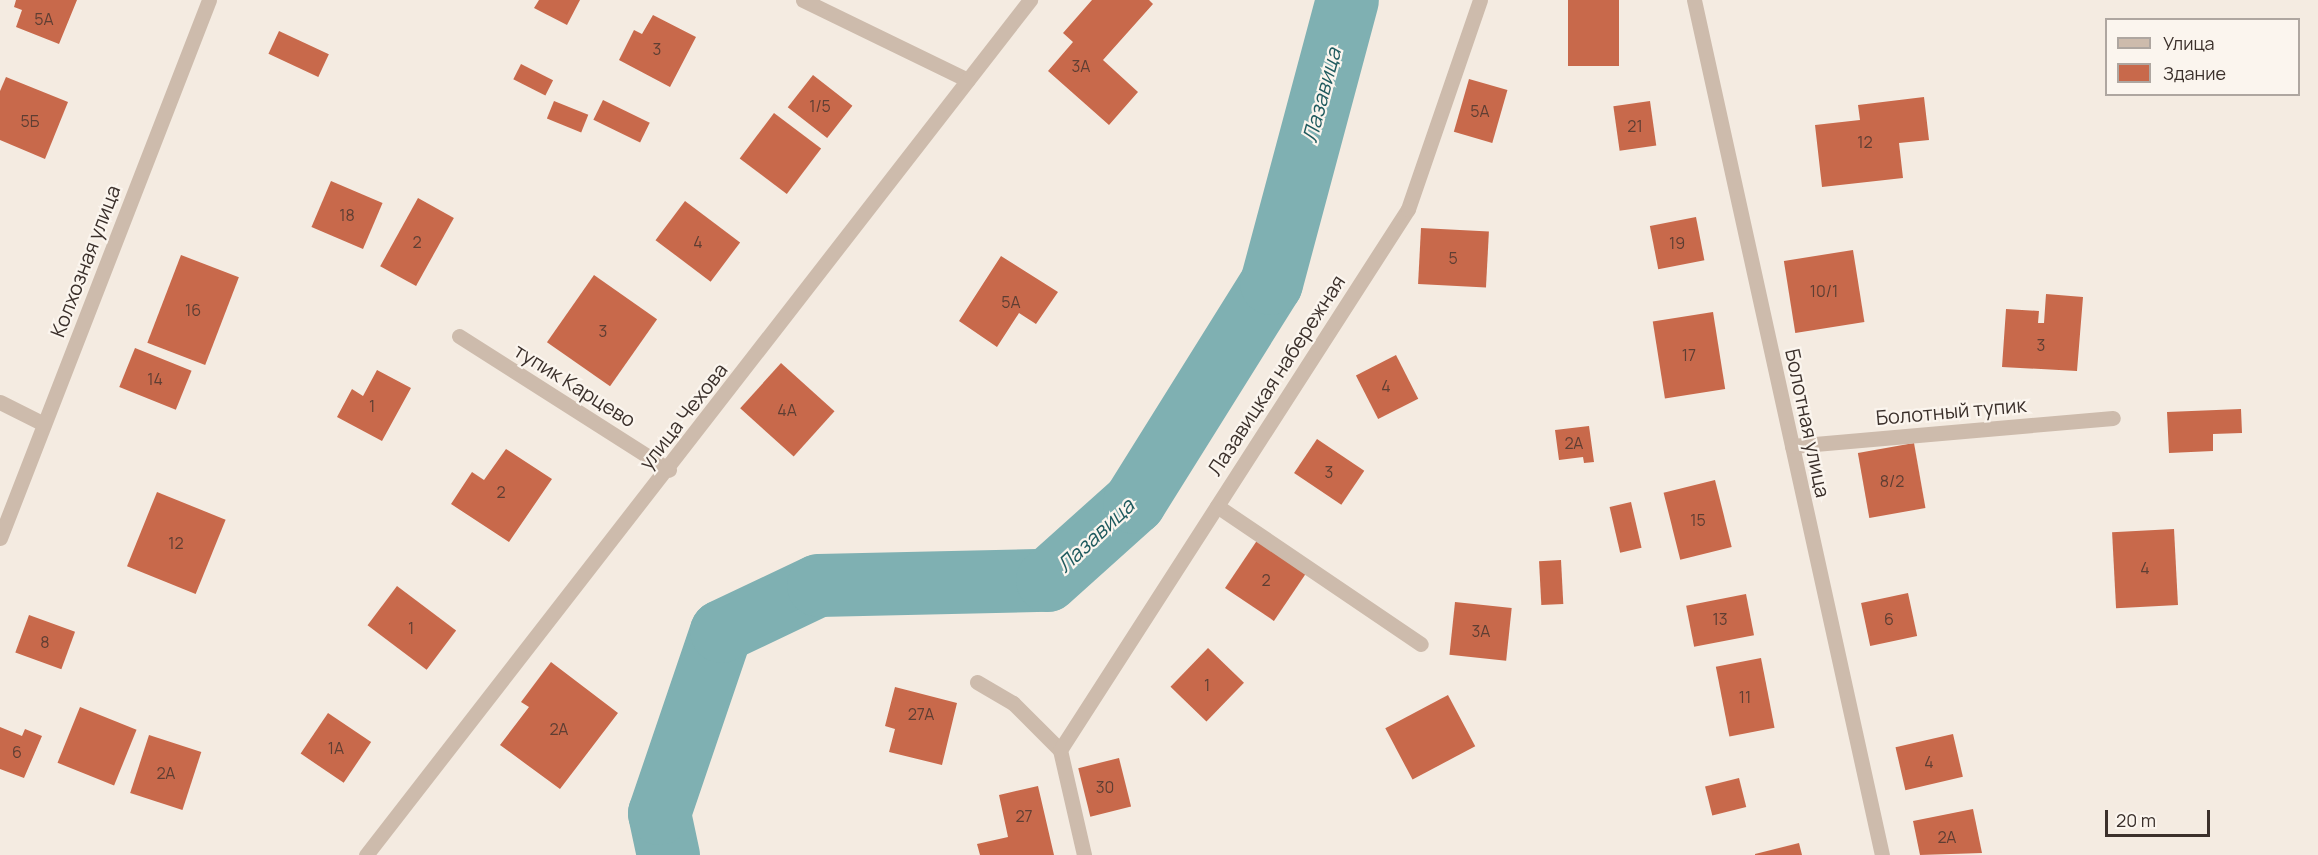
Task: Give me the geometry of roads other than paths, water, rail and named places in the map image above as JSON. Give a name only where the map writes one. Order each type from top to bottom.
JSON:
[{"type":"street","name":"Колхозная улица","points":[[0,538],[210,0]]},
{"type":"street","points":[[803,0],[968,80]]},
{"type":"street","name":"улица Чехова","points":[[366,855],[669,470],[1030,0]]},
{"type":"street","name":"Лазавицкая набережная","points":[[1060,750],[1408,209],[1480,0]]},
{"type":"street","name":"Болотная улица","points":[[1694,0],[1882,855]]},
{"type":"street","name":"тупик Карцево","points":[[459,336],[669,470]]},
{"type":"street","points":[[0,402],[44,424]]},
{"type":"street","name":"Болотный тупик","points":[[1792,446],[2113,418]]},
{"type":"street","points":[[1217,506],[1421,644]]},
{"type":"street","points":[[977,682],[1013,703],[1060,750],[1084,855]]},
{"type":"waterway","name":"Лазавица","points":[[668,855],[659,813],[721,631],[818,585],[1047,580],[1134,502],[1271,283],[1347,0]]}]
